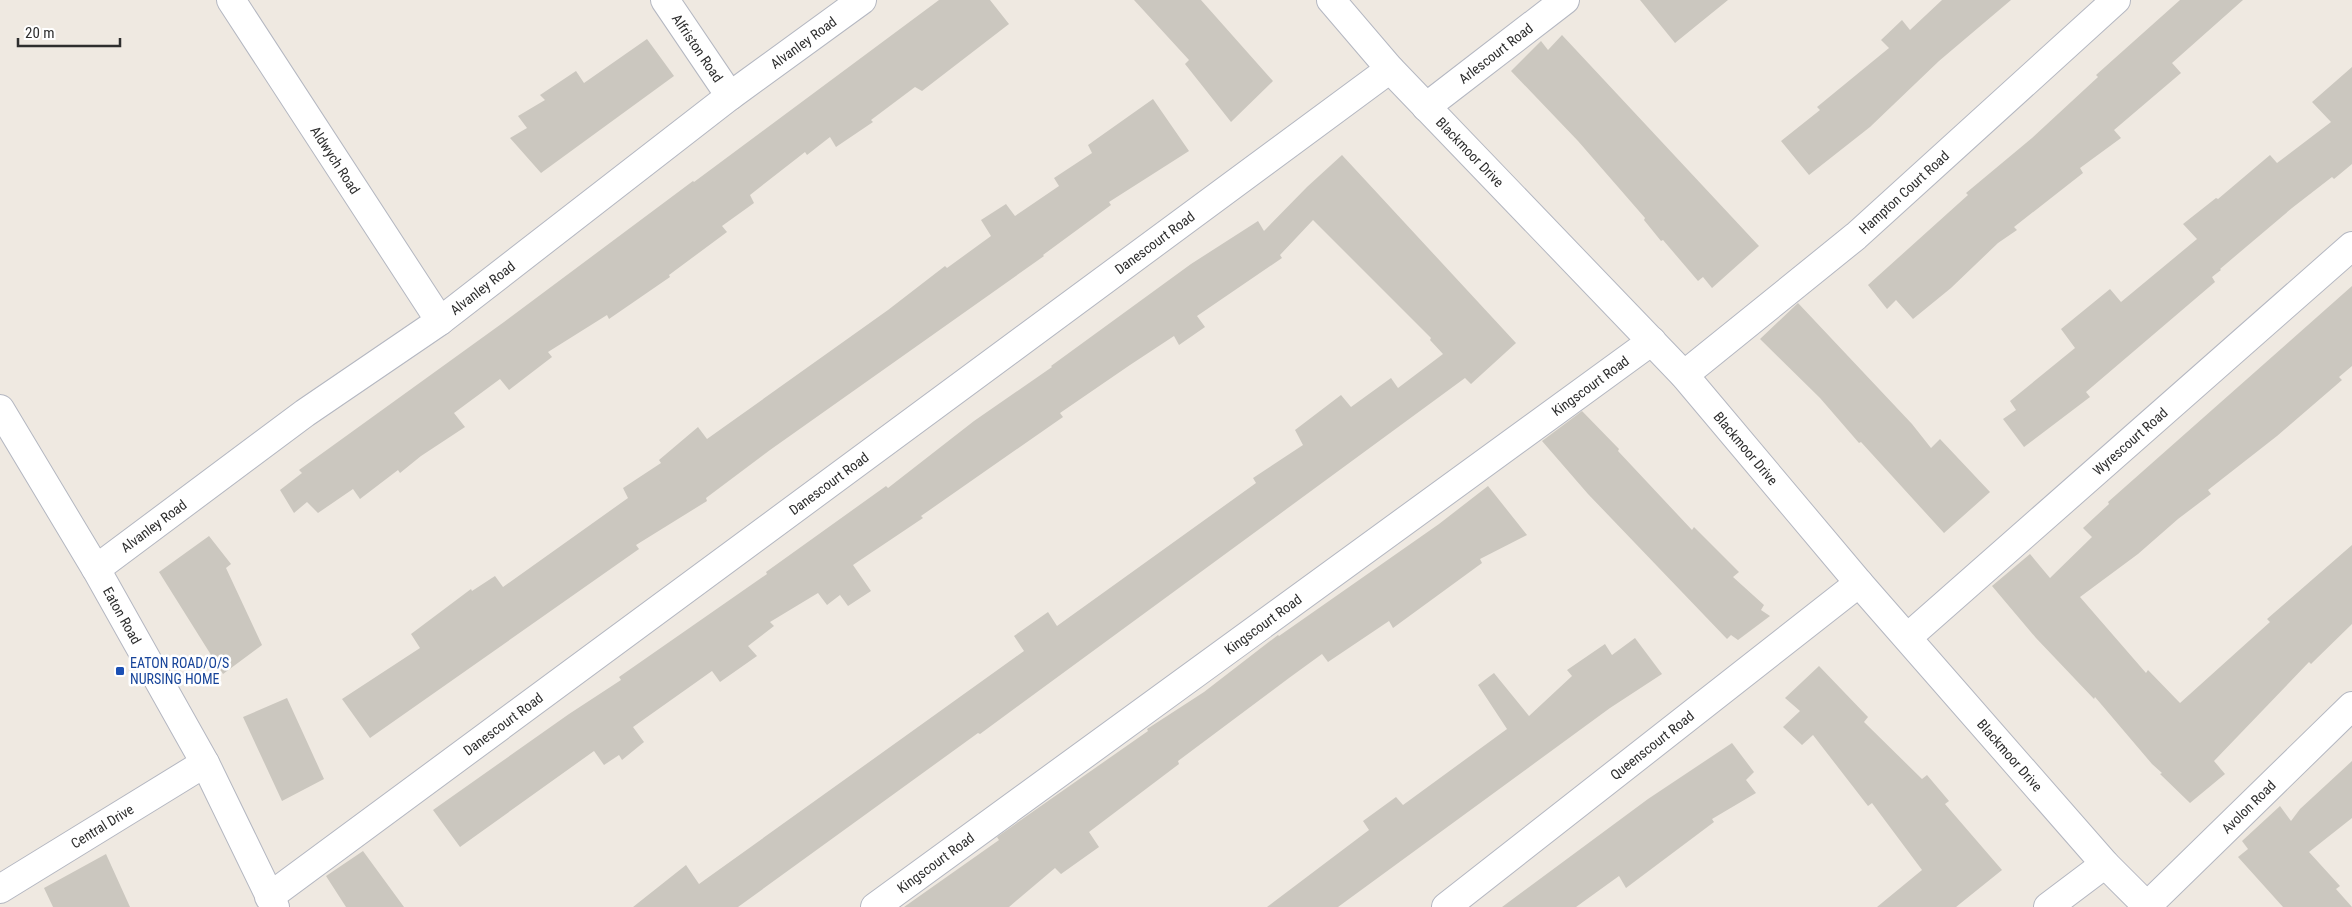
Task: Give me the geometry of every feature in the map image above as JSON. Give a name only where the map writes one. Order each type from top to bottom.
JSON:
[{"type":"street","name":"Aldwych Road","points":[[231,0],[440,322]]},
{"type":"street","name":"Alfriston Road","points":[[665,0],[730,96]]},
{"type":"street","name":"Alvanley Road","points":[[96,569],[305,413],[440,322],[730,96],[862,0]]},
{"type":"street","name":"Blackmoor Drive","points":[[1332,0],[1390,69],[1684,375],[1859,582],[2105,864],[2147,906]]},
{"type":"street","name":"Arlescourt Road","points":[[1426,107],[1565,0]]},
{"type":"street","name":"Hampton Court Road","points":[[1684,375],[1856,236],[2116,0]]},
{"type":"street","name":"Danescourt Road","points":[[272,902],[1390,69]]},
{"type":"street","name":"Wyrescourt Road","points":[[1908,637],[2352,246]]},
{"type":"street","name":"Kingscourt Road","points":[[875,907],[1652,341]]},
{"type":"street","name":"Eaton Road","points":[[0,409],[96,569],[205,763],[272,902]]},
{"type":"street","name":"Queenscourt Road","points":[[1446,907],[1859,582]]},
{"type":"street","name":"Avolon Road","points":[[2147,906],[2352,706]]},
{"type":"street","name":"Central Drive","points":[[0,889],[205,763]]},
{"type":"street","points":[[2048,907],[2105,864]]},
{"type":"building","points":[[939,0],[990,0],[1009,24],[922,91],[915,87],[871,120],[873,122],[836,147],[830,137],[807,155],[805,152],[750,195],[754,203],[722,226],[727,232],[669,275],[670,277],[609,319],[607,315],[548,352],[552,357],[509,390],[500,379],[454,413],[465,427],[421,456],[400,473],[398,470],[360,499],[353,489],[318,513],[307,502],[294,513],[280,490],[302,473],[299,470],[504,322]]},
{"type":"building","points":[[1134,0],[1201,0],[1273,81],[1231,122],[1185,64],[1189,60]]},
{"type":"building","points":[[1640,0],[1728,0],[1675,43]]},
{"type":"building","points":[[1942,0],[2011,0],[1939,61],[1870,127],[1809,175],[1781,141],[1820,110],[1817,107],[1889,48],[1881,40],[1902,20],[1910,30]]},
{"type":"building","points":[[2180,0],[2243,0],[2172,63],[2181,73],[2114,130],[2121,138],[2080,168],[2083,173],[2014,227],[2017,230],[1998,243],[1951,288],[1913,319],[1896,300],[1887,309],[1868,285],[1968,195],[1966,193],[2032,138],[2098,77],[2096,75]]},
{"type":"building","points":[[1562,35],[1759,246],[1712,288],[1703,277],[1698,281],[1663,240],[1661,241],[1644,220],[1645,218],[1578,141],[1511,71],[1541,41],[1548,50]]},
{"type":"building","points":[[647,39],[674,76],[541,173],[510,138],[527,128],[518,116],[545,100],[540,95],[576,71],[584,83]]},
{"type":"building","points":[[2352,67],[2352,164],[2292,208],[2220,269],[2212,277],[2215,282],[2086,392],[2090,397],[2024,447],[2003,419],[2016,410],[2010,401],[2075,348],[2061,329],[2110,289],[2121,302],[2197,239],[2183,224],[2216,198],[2218,199],[2270,155],[2277,163],[2331,122],[2312,102]]},
{"type":"building","points":[[1153,99],[1189,151],[1109,202],[1111,205],[1044,256],[770,450],[706,498],[707,501],[636,545],[639,549],[370,738],[342,699],[420,648],[411,634],[471,589],[472,591],[495,576],[503,587],[628,498],[623,488],[661,463],[659,460],[698,427],[707,439],[888,310],[945,266],[947,268],[991,236],[981,220],[1006,204],[1015,216],[1059,186],[1054,178],[1092,153],[1088,145]]},
{"type":"building","points":[[1342,155],[1516,343],[1471,384],[1465,378],[980,734],[978,733],[738,907],[633,907],[686,865],[699,884],[1024,651],[1014,636],[1048,612],[1057,626],[1256,483],[1253,478],[1303,445],[1295,430],[1341,395],[1351,407],[1391,378],[1398,388],[1443,354],[1430,340],[1431,338],[1313,220],[1280,255],[1282,258],[1197,316],[1205,327],[1179,345],[1174,336],[1130,365],[1060,413],[1063,417],[921,516],[923,518],[853,565],[871,591],[848,606],[840,595],[827,605],[818,593],[770,622],[774,626],[748,646],[757,656],[720,682],[712,671],[633,727],[644,742],[622,760],[619,755],[604,765],[594,751],[460,847],[433,810],[569,714],[621,680],[619,677],[767,574],[766,572],[886,486],[888,488],[974,421],[1052,367],[1191,264],[1258,221],[1264,231],[1307,187]]},
{"type":"building","points":[[2352,286],[2352,366],[2339,377],[2342,380],[2277,436],[2208,490],[2211,494],[2178,519],[2138,554],[2080,597],[2146,673],[2148,670],[2180,703],[2270,622],[2267,619],[2352,545],[2352,624],[2311,664],[2309,662],[2214,761],[2225,774],[2190,803],[2160,774],[2162,773],[2152,764],[2095,697],[2094,699],[2036,638],[1992,586],[2030,554],[2050,578],[2092,537],[2083,528],[2109,504],[2108,502]]},
{"type":"building","points":[[1798,303],[1912,424],[1931,448],[1940,439],[1990,492],[1944,533],[1861,442],[1859,443],[1820,398],[1760,339]]},
{"type":"building","points":[[1582,411],[1692,530],[1694,527],[1739,572],[1733,577],[1764,605],[1761,610],[1770,616],[1738,640],[1731,635],[1727,639],[1588,494],[1542,441]]},
{"type":"building","points":[[1488,486],[1527,535],[1480,559],[1482,563],[1393,628],[1389,621],[1328,662],[1322,654],[1289,678],[1178,761],[1179,764],[1089,832],[1099,847],[1061,874],[1055,868],[1009,907],[904,907],[999,840],[997,837],[1148,731],[1147,729],[1204,692],[1278,635],[1439,524]]},
{"type":"building","points":[[209,536],[231,564],[226,568],[262,645],[223,674],[159,572]]},
{"type":"building","points":[[1635,638],[1662,674],[1610,708],[1338,907],[1267,907],[1369,830],[1363,821],[1396,797],[1403,805],[1507,729],[1478,685],[1494,673],[1529,716],[1572,676],[1567,670],[1605,644],[1612,655]]},
{"type":"building","points":[[1819,666],[1868,717],[1864,722],[1922,779],[1927,775],[1949,801],[1945,804],[2002,870],[1956,907],[1877,907],[1922,870],[1872,803],[1868,806],[1813,735],[1802,745],[1783,727],[1800,711],[1785,698]]},
{"type":"building","points":[[287,698],[324,779],[282,801],[243,717]]},
{"type":"building","points":[[1732,743],[1754,772],[1746,780],[1756,793],[1712,819],[1714,822],[1626,888],[1619,876],[1576,907],[1502,907],[1648,799]]},
{"type":"building","points":[[2352,761],[2352,818],[2309,852],[2340,886],[2336,889],[2352,907],[2283,907],[2238,857],[2248,849],[2242,841],[2280,806],[2291,821],[2300,809]]},
{"type":"building","points":[[363,851],[404,907],[346,907],[326,876]]},
{"type":"building","points":[[106,854],[130,907],[53,907],[44,888]]},
{"type":"place","name":"EATON ROAD/O/S NURSING HOME","points":[[120,671]]}]
